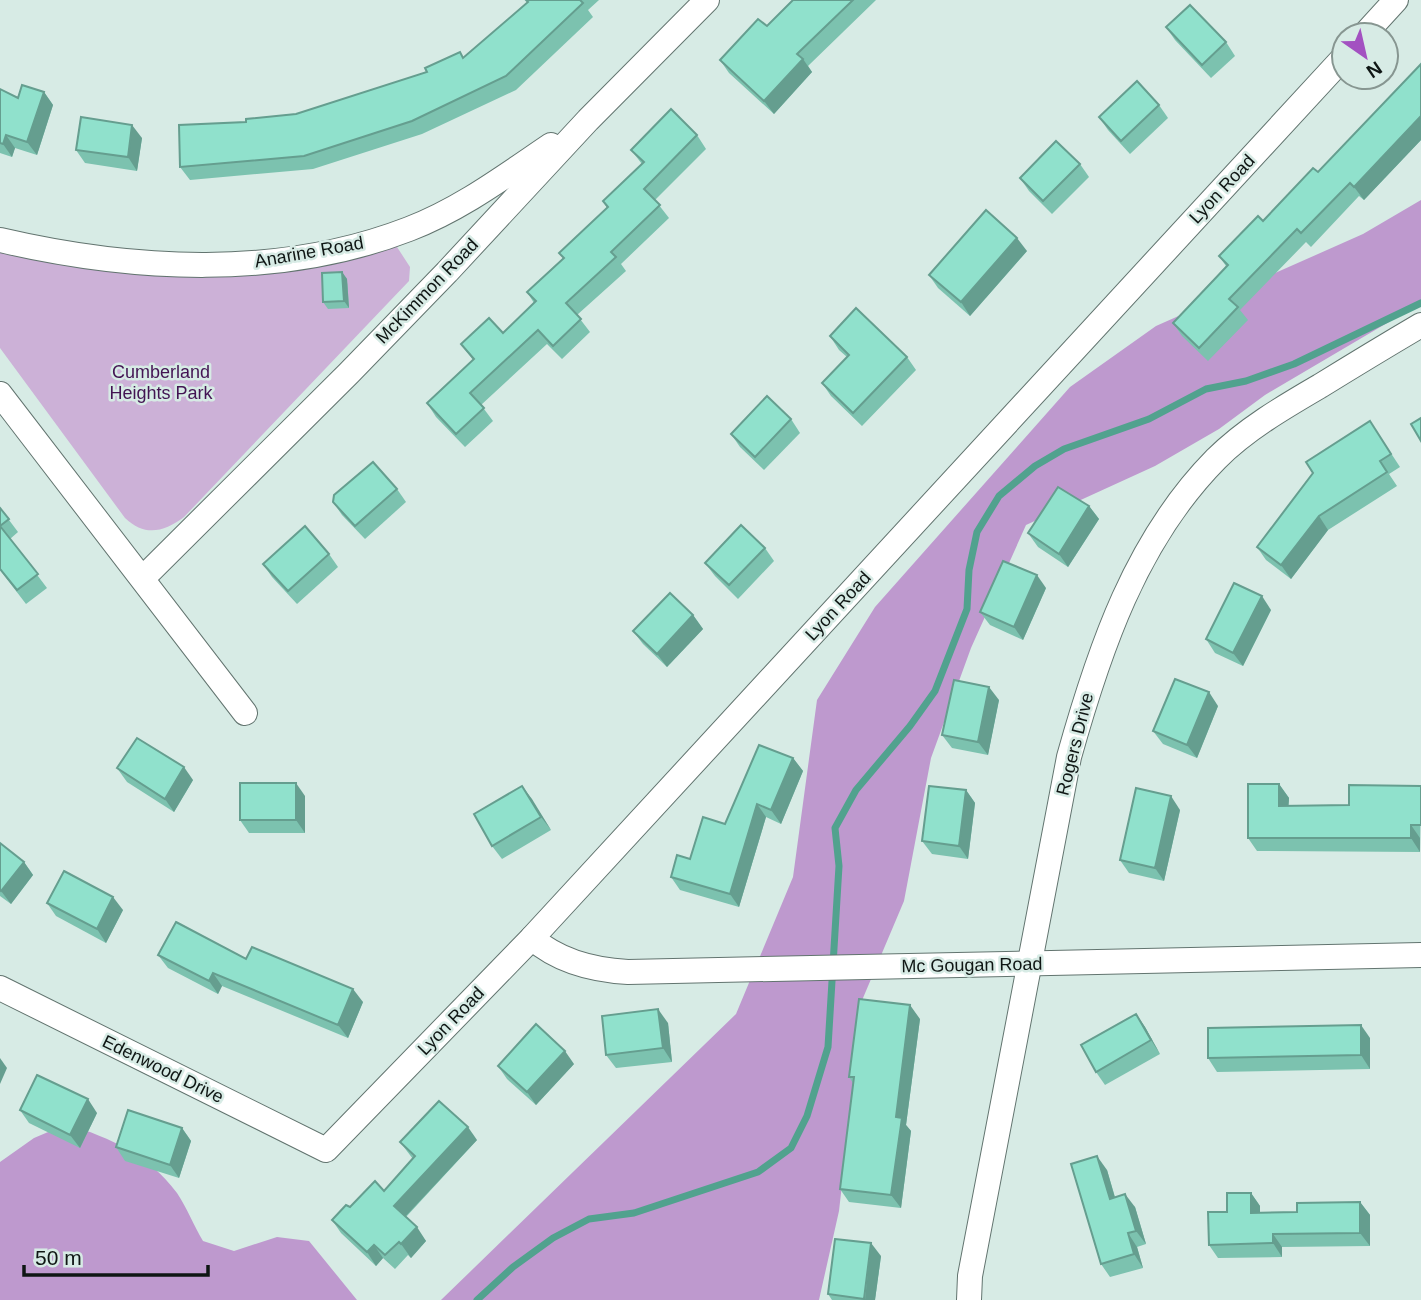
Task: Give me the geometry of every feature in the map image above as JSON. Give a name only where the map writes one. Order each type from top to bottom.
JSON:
[{"type":"street","name":"McKimmon Road","points":[[143,578],[349,373],[588,120],[707,0]]},
{"type":"street","points":[[1377,21],[1396,0]]},
{"type":"street","name":"Lyon Road","points":[[326,1150],[532,938],[1330,72]]},
{"type":"street","name":"Anarine Road","points":[[0,240],[51,252],[118,261],[186,265],[253,263],[336,250],[409,229],[455,207],[588,120]]},
{"type":"street","name":"Rogers Drive","points":[[969,1300],[970,1276],[1069,757],[1087,692],[1110,628],[1164,523],[1183,496],[1217,459],[1242,437],[1284,408],[1421,325]]},
{"type":"street","points":[[0,394],[245,713]]},
{"type":"street","name":"Mc Gougan Road","points":[[532,938],[547,951],[578,964],[628,972],[1421,956]]},
{"type":"street","name":"Edenwood Drive","points":[[0,988],[326,1150]]},
{"type":"green space","name":"Cumberland Heights Park","points":[[0,243],[73,262],[397,247],[410,267],[409,281],[184,517],[162,529],[147,530],[125,518],[0,348]]},
{"type":"shaded area","points":[[1421,200],[1421,303],[1265,395],[1219,429],[1155,466],[1026,525],[971,648],[931,758],[904,901],[863,998],[839,1211],[819,1300],[441,1300],[736,1014],[793,877],[817,700],[875,607],[1070,387],[1156,326],[1363,234]]},
{"type":"shaded area","points":[[67,1124],[128,1149],[154,1168],[177,1193],[203,1241],[234,1251],[277,1237],[309,1241],[357,1300],[0,1300],[0,1162],[34,1138]]},
{"type":"building","points":[[526,0],[580,0],[583,3],[506,76],[412,121],[304,156],[180,167],[179,125],[246,122],[246,119],[296,114],[427,72],[425,68],[460,52],[463,58],[528,2]]},
{"type":"building","points":[[793,0],[853,0],[797,54],[803,59],[764,101],[720,60],[758,19],[767,26]]},
{"type":"building","points":[[1190,5],[1226,42],[1202,65],[1166,27]]},
{"type":"building","points":[[1421,64],[1421,116],[1354,187],[1350,183],[1301,233],[1297,229],[1229,299],[1238,307],[1199,348],[1173,323],[1228,265],[1219,256],[1258,216],[1263,221],[1313,168],[1318,172],[1395,91],[1400,91],[1400,86]]},
{"type":"building","points":[[1137,81],[1159,105],[1121,141],[1099,117]]},
{"type":"building","points":[[22,85],[44,92],[27,142],[6,135],[3,144],[0,143],[0,89],[18,98]]},
{"type":"building","points":[[671,109],[697,135],[644,189],[660,205],[611,252],[616,257],[566,303],[581,319],[553,346],[538,330],[470,393],[484,408],[456,434],[427,403],[474,359],[461,344],[489,318],[503,333],[536,301],[527,292],[564,258],[559,253],[608,207],[603,201],[644,162],[631,150]]},
{"type":"building","points":[[81,117],[132,125],[128,157],[76,150]]},
{"type":"building","points":[[1056,141],[1080,164],[1043,201],[1020,178]]},
{"type":"building","points":[[986,210],[1017,238],[961,302],[929,275]]},
{"type":"building","points":[[342,272],[344,301],[323,302],[322,273]]},
{"type":"building","points":[[856,308],[907,357],[853,413],[822,383],[849,355],[830,336]]},
{"type":"building","points":[[767,396],[791,419],[755,457],[731,434]]},
{"type":"building","points":[[1421,418],[1421,441],[1411,424]]},
{"type":"building","points":[[1370,421],[1391,454],[1380,461],[1387,472],[1319,516],[1281,565],[1257,547],[1313,473],[1306,462]]},
{"type":"building","points":[[373,462],[397,489],[355,526],[333,502],[334,495]]},
{"type":"building","points":[[1058,487],[1089,506],[1059,554],[1028,533]]},
{"type":"building","points":[[0,508],[9,519],[0,526]]},
{"type":"building","points":[[741,525],[765,548],[729,585],[705,563]]},
{"type":"building","points":[[0,526],[38,574],[17,590],[0,569]]},
{"type":"building","points":[[305,526],[329,554],[288,591],[263,564]]},
{"type":"building","points":[[1003,561],[1037,575],[1014,627],[980,612]]},
{"type":"building","points":[[1234,583],[1262,596],[1233,653],[1206,639]]},
{"type":"building","points":[[670,593],[693,615],[657,654],[633,631]]},
{"type":"building","points":[[1175,679],[1209,692],[1187,745],[1153,731]]},
{"type":"building","points":[[954,680],[989,687],[978,742],[942,735]]},
{"type":"building","points":[[137,738],[184,767],[165,799],[117,768]]},
{"type":"building","points":[[759,745],[793,758],[771,810],[757,804],[730,894],[671,877],[677,855],[690,859],[703,817],[725,824]]},
{"type":"building","points":[[240,783],[296,783],[296,820],[240,820]]},
{"type":"building","points":[[1248,784],[1279,784],[1279,806],[1349,805],[1349,785],[1421,786],[1421,825],[1411,825],[1411,838],[1248,838]]},
{"type":"building","points":[[522,786],[541,817],[492,846],[474,814]]},
{"type":"building","points":[[929,786],[966,790],[959,846],[922,841]]},
{"type":"building","points":[[1136,788],[1171,796],[1155,868],[1120,860]]},
{"type":"building","points":[[0,843],[24,862],[1,891],[0,890]]},
{"type":"building","points":[[64,871],[113,897],[97,929],[47,903]]},
{"type":"building","points":[[176,922],[246,959],[252,947],[353,989],[338,1025],[213,973],[209,981],[158,955]]},
{"type":"building","points":[[859,999],[910,1005],[896,1117],[902,1118],[891,1195],[840,1189],[854,1077],[849,1077]]},
{"type":"building","points":[[658,1009],[663,1048],[606,1055],[602,1016]]},
{"type":"building","points":[[1136,1014],[1151,1040],[1096,1072],[1081,1045]]},
{"type":"building","points":[[536,1024],[565,1051],[527,1092],[498,1066]]},
{"type":"building","points":[[1361,1025],[1361,1055],[1208,1058],[1208,1028]]},
{"type":"building","points":[[37,1075],[88,1099],[70,1135],[20,1110]]},
{"type":"building","points":[[439,1101],[468,1127],[394,1206],[417,1227],[401,1244],[399,1242],[385,1255],[374,1245],[367,1252],[332,1220],[346,1205],[350,1207],[375,1181],[384,1191],[415,1156],[400,1142]]},
{"type":"building","points":[[128,1110],[182,1128],[170,1165],[116,1147]]},
{"type":"building","points":[[1097,1156],[1110,1199],[1125,1194],[1136,1231],[1128,1233],[1134,1254],[1101,1264],[1071,1164]]},
{"type":"building","points":[[1227,1193],[1251,1193],[1251,1213],[1297,1212],[1297,1203],[1360,1202],[1360,1233],[1273,1234],[1273,1243],[1209,1245],[1208,1212],[1227,1212]]},
{"type":"building","points":[[835,1239],[871,1243],[864,1299],[828,1294]]},
{"type":"waterway","points":[[477,1300],[513,1267],[553,1238],[589,1219],[634,1213],[758,1172],[791,1148],[807,1116],[828,1047],[839,866],[835,828],[856,790],[910,726],[935,691],[967,609],[969,570],[977,532],[999,496],[1035,466],[1064,449],[1149,419],[1206,389],[1246,381],[1294,364],[1421,303]]}]
